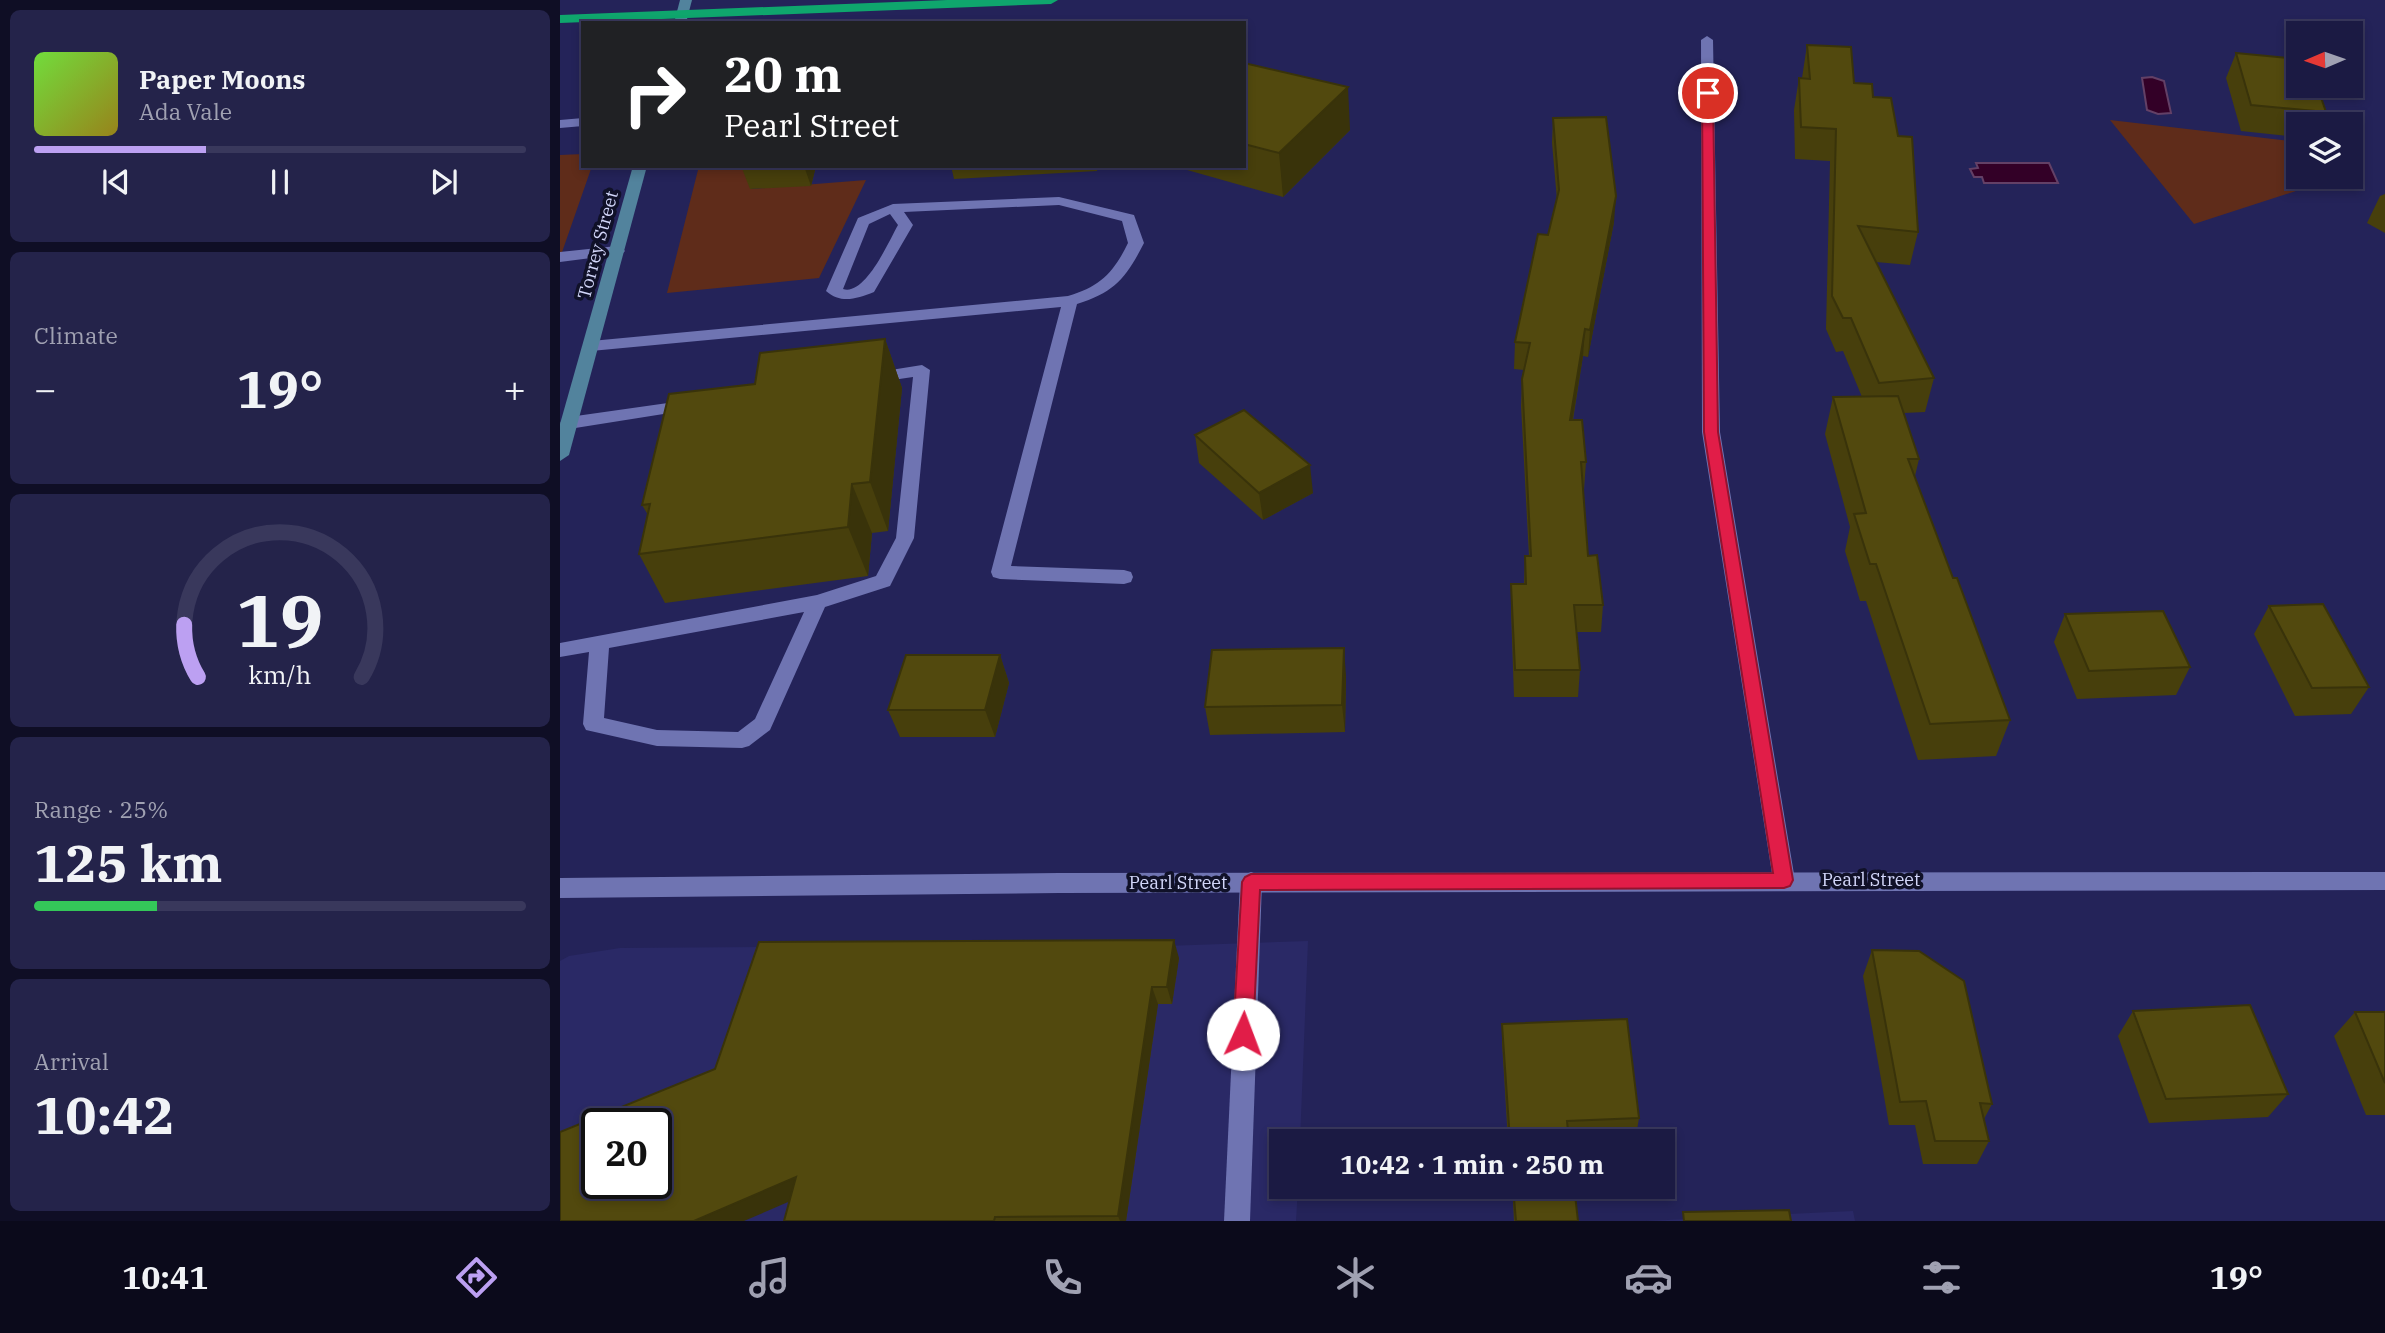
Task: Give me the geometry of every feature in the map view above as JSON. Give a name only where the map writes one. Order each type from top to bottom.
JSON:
[{"type":"highway","points":[[560,19],[1051,0]]},
{"type":"main road","points":[[681,21],[686,0]]},
{"type":"main road","name":"Torrey Street","points":[[560,455],[639,168]]},
{"type":"street","points":[[1707,40],[1711,432],[1784,880]]},
{"type":"street","points":[[560,124],[581,122]]},
{"type":"street","points":[[590,346],[1070,301],[1094,294],[1120,276],[1136,243],[1129,218],[1059,201],[893,208],[863,221],[834,290],[849,296],[868,289],[906,225],[893,208]]},
{"type":"street","points":[[560,257],[617,251]]},
{"type":"street","points":[[838,321],[849,296]]},
{"type":"street","points":[[1070,301],[1000,572],[1124,577]]},
{"type":"street","points":[[560,650],[818,602],[883,581],[905,538],[922,370],[854,380]]},
{"type":"street","points":[[569,422],[705,402]]},
{"type":"street","points":[[600,643],[593,724],[657,738],[742,740],[762,724],[818,602]]},
{"type":"street","name":"Pearl Street","points":[[560,888],[1251,882],[2385,881]]},
{"type":"street","points":[[1237,1221],[1251,882]]},
{"type":"shaded area","points":[[2152,77],[2164,81],[2171,113],[2158,114],[2147,110],[2142,78]]},
{"type":"shaded area","points":[[2110,120],[2286,141],[2286,189],[2302,189],[2194,224]]},
{"type":"shaded area","points":[[581,154],[581,168],[591,168],[560,258],[560,155]]},
{"type":"shaded area","points":[[1976,163],[2049,163],[2058,183],[1984,183],[1982,177],[1974,177],[1970,169],[1978,168]]},
{"type":"shaded area","points":[[698,168],[758,168],[751,189],[866,180],[819,278],[667,293]]},
{"type":"shaded area","points":[[1308,941],[1300,1129],[1269,1129],[1269,1199],[1297,1199],[1296,1221],[560,1221],[560,961],[569,956],[620,948],[775,947],[771,960]]},
{"type":"shaded area","points":[[1853,1211],[1855,1221],[1646,1221]]},
{"type":"building","points":[[1807,45],[1851,47],[1854,83],[1872,84],[1873,97],[1891,98],[1898,136],[1912,137],[1918,232],[1858,226],[1934,378],[1879,383],[1851,318],[1843,318],[1832,296],[1836,129],[1801,127],[1799,78],[1810,79]]},
{"type":"building","points":[[2236,53],[2286,58],[2286,98],[2321,98],[2326,112],[2251,105]]},
{"type":"building","points":[[1246,63],[1348,87],[1279,153],[1246,145]]},
{"type":"building","points":[[1606,117],[1616,196],[1590,330],[1585,329],[1570,420],[1582,420],[1586,462],[1581,462],[1588,556],[1597,555],[1603,605],[1574,605],[1580,670],[1515,670],[1511,584],[1526,584],[1525,556],[1531,556],[1522,379],[1530,343],[1515,342],[1538,234],[1548,235],[1559,190],[1553,118]]},
{"type":"building","points":[[885,339],[870,482],[852,484],[848,527],[639,554],[650,504],[642,505],[669,394],[755,384],[760,353]]},
{"type":"building","points":[[1898,396],[1919,459],[1908,459],[1953,578],[1957,578],[2010,720],[1930,724],[1876,564],[1870,564],[1854,514],[1866,513],[1833,397]]},
{"type":"building","points":[[1244,410],[1310,465],[1259,493],[1195,435]]},
{"type":"building","points":[[2323,604],[2369,687],[2312,688],[2269,606]]},
{"type":"building","points":[[2163,611],[2190,667],[2089,671],[2065,614]]},
{"type":"building","points":[[1344,648],[1342,705],[1205,707],[1212,650]]},
{"type":"building","points":[[906,655],[1000,655],[985,710],[888,710]]},
{"type":"building","points":[[1174,940],[1167,987],[1152,987],[1118,1216],[995,1217],[994,1221],[784,1221],[796,1177],[694,1221],[560,1221],[560,1132],[581,1123],[581,1199],[672,1199],[672,1108],[619,1108],[715,1069],[759,942]]},
{"type":"building","points":[[1872,950],[1919,951],[1964,981],[1992,1104],[1980,1103],[1989,1141],[1935,1141],[1926,1101],[1900,1102]]},
{"type":"building","points":[[2250,1005],[2288,1094],[2166,1099],[2133,1011]]},
{"type":"building","points":[[2355,1012],[2385,1012],[2385,1083]]},
{"type":"building","points":[[1627,1019],[1639,1118],[1567,1121],[1568,1129],[1509,1129],[1502,1024]]},
{"type":"building","points":[[1514,1199],[1575,1199],[1578,1221],[1516,1221]]},
{"type":"building","points":[[1789,1210],[1791,1221],[1684,1221],[1683,1212]]},
{"type":"route","points":[[1243,1034],[1251,882],[1784,880],[1716,477],[1711,432],[1708,93]]}]
